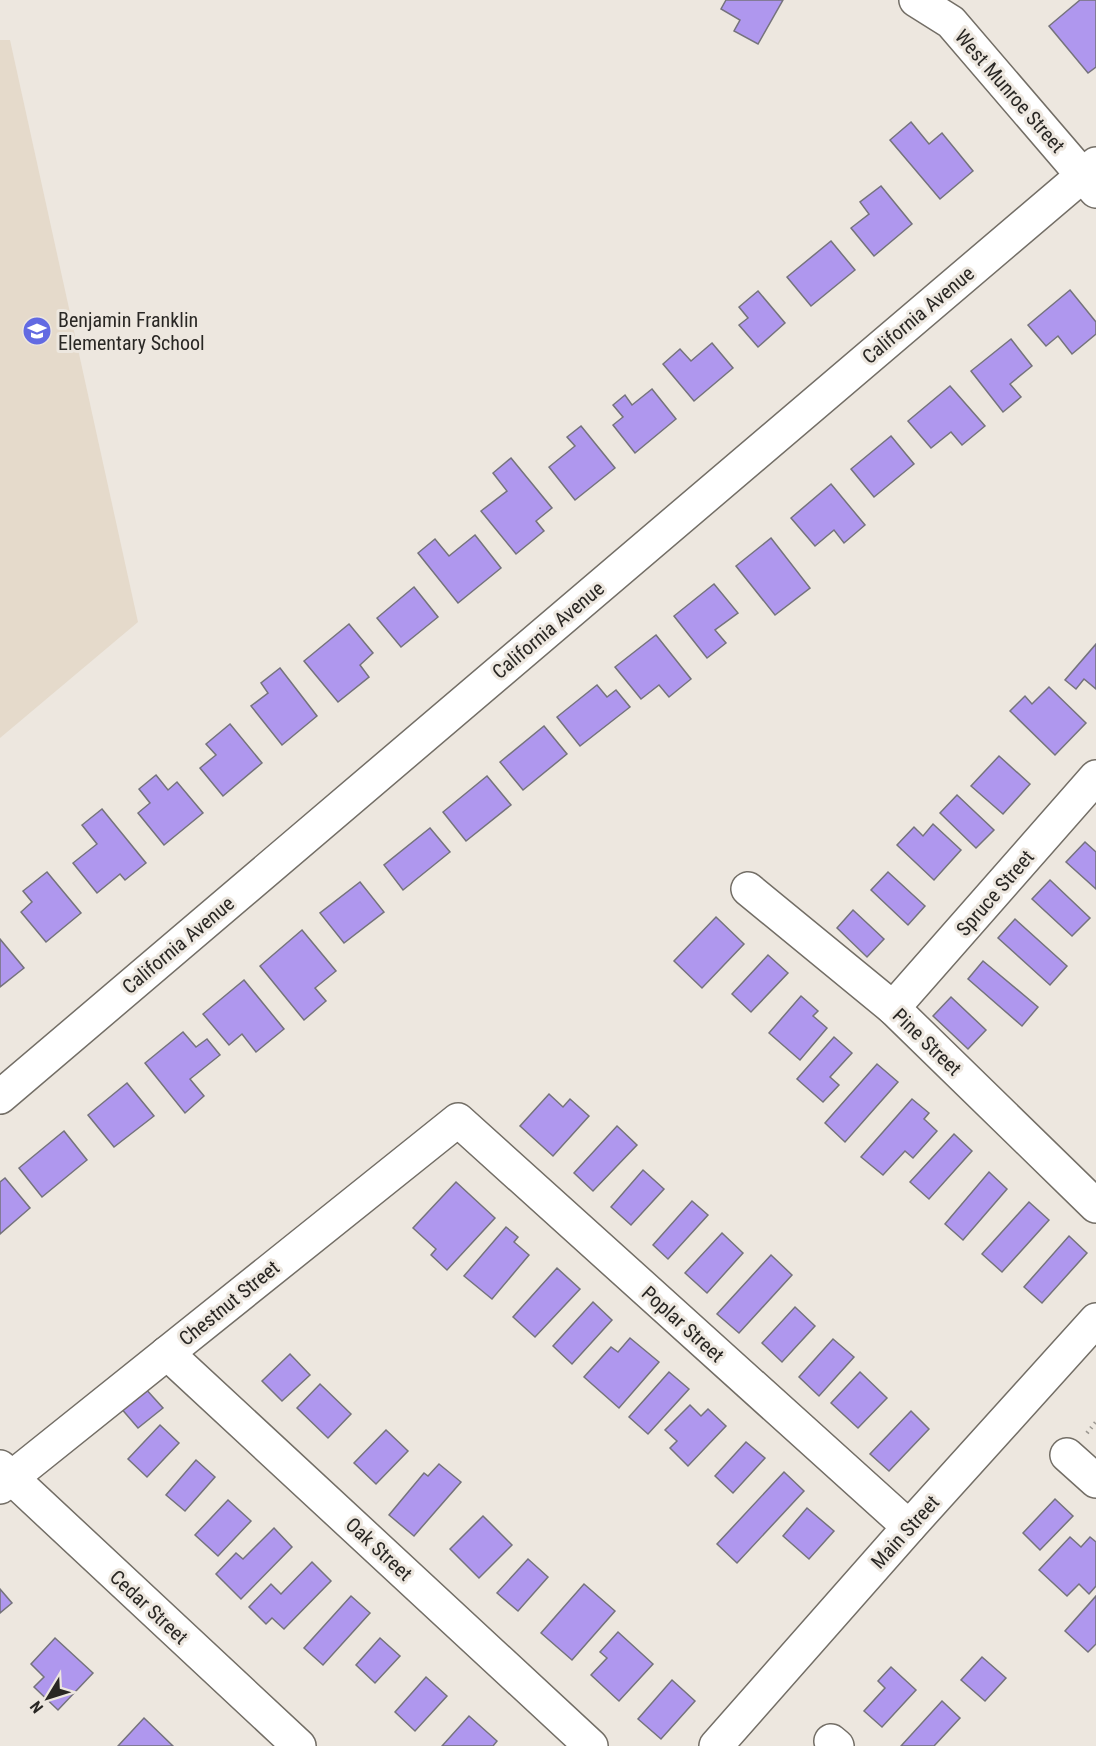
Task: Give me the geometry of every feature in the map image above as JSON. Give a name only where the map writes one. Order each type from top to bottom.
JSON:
[{"type":"street","name":"West Munroe Street","points":[[916,0],[951,22],[1092,176]]},
{"type":"street","name":"California Avenue","points":[[0,1097],[1092,176]]},
{"type":"street","name":"Spruce Street","points":[[893,1008],[1096,777]]},
{"type":"street","name":"Pine Street","points":[[748,889],[893,1008],[1096,1206]]},
{"type":"street","name":"Chestnut Street","points":[[4,1477],[167,1353],[458,1120]]},
{"type":"street","name":"Poplar Street","points":[[458,1120],[909,1527]]},
{"type":"street","name":"Main Street","points":[[716,1746],[1096,1320]]},
{"type":"street","name":"Oak Street","points":[[167,1353],[591,1746]]},
{"type":"street","points":[[1067,1455],[1096,1481]]},
{"type":"street","name":"Cedar Street","points":[[4,1477],[299,1746]]},
{"type":"shaded area","name":"Benjamin Franklin Elementary School","points":[[0,40],[10,40],[138,622],[0,738]]},
{"type":"building","points":[[726,0],[783,0],[758,44],[734,31],[740,20],[721,9]]},
{"type":"building","points":[[1080,0],[1096,0],[1096,67],[1088,73],[1049,26]]},
{"type":"building","points":[[911,122],[929,144],[942,133],[973,171],[940,199],[890,140]]},
{"type":"building","points":[[881,186],[912,224],[874,256],[851,228],[869,214],[860,202]]},
{"type":"building","points":[[831,241],[855,270],[811,306],[787,277]]},
{"type":"building","points":[[1070,290],[1096,322],[1096,334],[1072,354],[1058,336],[1046,346],[1028,325]]},
{"type":"building","points":[[758,291],[785,323],[758,347],[739,325],[748,318],[739,307]]},
{"type":"building","points":[[1011,339],[1032,366],[1010,384],[1021,397],[1003,412],[971,371]]},
{"type":"building","points":[[712,343],[733,368],[694,401],[663,364],[680,349],[691,361]]},
{"type":"building","points":[[950,386],[985,426],[962,445],[951,432],[931,448],[908,421]]},
{"type":"building","points":[[652,389],[676,419],[635,453],[613,425],[623,417],[613,405],[625,395],[632,405]]},
{"type":"building","points":[[581,426],[615,468],[575,500],[549,467],[575,446],[567,437]]},
{"type":"building","points":[[891,436],[914,464],[874,497],[851,469]]},
{"type":"building","points":[[511,458],[552,508],[536,521],[544,531],[516,554],[481,511],[507,491],[493,473]]},
{"type":"building","points":[[831,484],[865,525],[844,543],[834,530],[815,546],[791,518]]},
{"type":"building","points":[[475,535],[501,568],[458,603],[418,553],[435,539],[449,556]]},
{"type":"building","points":[[771,538],[810,588],[775,615],[736,566]]},
{"type":"building","points":[[714,584],[738,613],[715,630],[726,643],[707,658],[674,616]]},
{"type":"building","points":[[414,587],[438,617],[401,647],[377,618]]},
{"type":"building","points":[[349,624],[373,653],[360,665],[369,677],[338,702],[304,661]]},
{"type":"building","points":[[656,635],[691,679],[669,697],[659,685],[641,699],[615,667]]},
{"type":"building","points":[[1096,644],[1096,689],[1084,679],[1076,689],[1065,680]]},
{"type":"building","points":[[280,668],[317,716],[282,745],[251,706],[268,693],[261,683]]},
{"type":"building","points":[[597,685],[607,697],[616,690],[630,707],[580,746],[557,717]]},
{"type":"building","points":[[1049,687],[1086,723],[1055,755],[1010,711],[1025,696],[1032,704]]},
{"type":"building","points":[[230,724],[262,763],[223,796],[200,768],[216,755],[206,744]]},
{"type":"building","points":[[544,726],[567,754],[523,790],[500,762]]},
{"type":"building","points":[[999,756],[1030,784],[1003,814],[971,786]]},
{"type":"building","points":[[156,775],[168,790],[177,782],[203,813],[164,845],[138,813],[150,803],[139,789]]},
{"type":"building","points":[[487,776],[511,805],[466,841],[443,812]]},
{"type":"building","points":[[957,795],[994,830],[976,848],[940,813]]},
{"type":"building","points":[[102,809],[146,863],[125,880],[120,874],[97,893],[73,863],[97,844],[82,825]]},
{"type":"building","points":[[933,824],[961,850],[934,880],[897,845],[914,827],[923,836]]},
{"type":"building","points":[[430,828],[450,852],[403,890],[384,865]]},
{"type":"building","points":[[1085,842],[1096,852],[1096,889],[1066,862]]},
{"type":"building","points":[[47,872],[81,913],[46,942],[21,912],[32,902],[23,891]]},
{"type":"building","points":[[888,872],[925,906],[908,925],[871,890]]},
{"type":"building","points":[[1050,880],[1090,918],[1072,936],[1032,899]]},
{"type":"building","points":[[360,882],[384,912],[344,943],[320,913]]},
{"type":"building","points":[[853,910],[884,939],[867,957],[837,928]]},
{"type":"building","points":[[716,917],[744,944],[702,988],[674,961]]},
{"type":"building","points":[[1015,919],[1067,966],[1050,985],[998,938]]},
{"type":"building","points":[[302,930],[336,971],[315,988],[326,1001],[304,1020],[260,966]]},
{"type":"building","points":[[0,939],[24,968],[0,987]]},
{"type":"building","points":[[768,955],[788,973],[751,1012],[732,994]]},
{"type":"building","points":[[983,961],[1038,1007],[1022,1026],[968,979]]},
{"type":"building","points":[[244,980],[284,1029],[256,1052],[242,1034],[229,1045],[203,1014]]},
{"type":"building","points":[[801,996],[818,1011],[813,1016],[827,1028],[800,1060],[769,1033]]},
{"type":"building","points":[[951,997],[986,1030],[968,1049],[933,1016]]},
{"type":"building","points":[[183,1032],[196,1047],[207,1039],[220,1055],[190,1079],[204,1096],[185,1113],[145,1063]]},
{"type":"building","points":[[834,1037],[852,1053],[830,1077],[839,1085],[823,1102],[797,1079]]},
{"type":"building","points":[[877,1064],[898,1082],[845,1142],[825,1123]]},
{"type":"building","points":[[127,1083],[154,1116],[114,1147],[88,1115]]},
{"type":"building","points":[[549,1094],[563,1107],[570,1099],[589,1116],[553,1156],[520,1126]]},
{"type":"building","points":[[912,1099],[929,1113],[924,1119],[937,1131],[913,1158],[905,1151],[883,1175],[861,1157]]},
{"type":"building","points":[[617,1126],[637,1145],[593,1191],[574,1173]]},
{"type":"building","points":[[64,1131],[87,1160],[42,1197],[19,1168]]},
{"type":"building","points":[[954,1134],[972,1151],[929,1199],[910,1182]]},
{"type":"building","points":[[643,1170],[664,1189],[631,1225],[611,1207]]},
{"type":"building","points":[[989,1172],[1007,1189],[963,1240],[945,1224]]},
{"type":"building","points":[[5,1178],[30,1208],[0,1234],[0,1182]]},
{"type":"building","points":[[456,1182],[495,1218],[447,1270],[431,1255],[436,1249],[413,1228]]},
{"type":"building","points":[[692,1201],[708,1215],[668,1259],[653,1245]]},
{"type":"building","points":[[1029,1202],[1049,1220],[1002,1272],[982,1254]]},
{"type":"building","points":[[506,1227],[518,1237],[514,1242],[529,1255],[492,1299],[464,1276]]},
{"type":"building","points":[[722,1233],[743,1253],[707,1293],[685,1273]]},
{"type":"building","points":[[1069,1236],[1087,1253],[1042,1303],[1024,1287]]},
{"type":"building","points":[[771,1255],[792,1275],[739,1333],[717,1314]]},
{"type":"building","points":[[557,1268],[580,1289],[535,1337],[513,1317]]},
{"type":"building","points":[[593,1302],[612,1320],[572,1364],[553,1346]]},
{"type":"building","points":[[795,1307],[815,1326],[782,1362],[762,1343]]},
{"type":"building","points":[[630,1338],[659,1362],[619,1408],[584,1377],[611,1347],[618,1352]]},
{"type":"building","points":[[833,1339],[854,1357],[819,1396],[799,1377]]},
{"type":"building","points":[[290,1354],[310,1375],[282,1401],[262,1381]]},
{"type":"building","points":[[669,1372],[689,1389],[648,1434],[629,1417]]},
{"type":"building","points":[[860,1372],[887,1398],[858,1428],[831,1403]]},
{"type":"building","points":[[320,1384],[351,1414],[328,1438],[297,1408]]},
{"type":"building","points":[[144,1387],[163,1408],[138,1428],[120,1407]]},
{"type":"building","points":[[690,1405],[701,1416],[708,1409],[726,1426],[688,1466],[670,1448],[677,1441],[665,1430]]},
{"type":"building","points":[[911,1411],[929,1429],[889,1471],[870,1454]]},
{"type":"building","points":[[160,1425],[179,1443],[147,1477],[128,1459]]},
{"type":"building","points":[[386,1430],[408,1451],[376,1484],[354,1463]]},
{"type":"building","points":[[746,1442],[765,1458],[733,1493],[715,1476]]},
{"type":"building","points":[[196,1460],[215,1477],[185,1511],[166,1495]]},
{"type":"building","points":[[439,1464],[461,1482],[414,1536],[389,1515],[424,1473],[428,1476]]},
{"type":"building","points":[[784,1472],[804,1491],[737,1563],[717,1544]]},
{"type":"building","points":[[1055,1499],[1073,1516],[1040,1550],[1023,1533]]},
{"type":"building","points":[[228,1500],[251,1521],[218,1556],[195,1535]]},
{"type":"building","points":[[807,1508],[834,1531],[809,1559],[783,1536]]},
{"type":"building","points":[[483,1516],[512,1545],[479,1578],[450,1549]]},
{"type":"building","points":[[274,1528],[292,1547],[241,1599],[216,1574],[236,1553],[243,1559]]},
{"type":"building","points":[[1070,1537],[1081,1547],[1090,1537],[1096,1542],[1096,1586],[1089,1594],[1079,1584],[1067,1596],[1039,1570]]},
{"type":"building","points":[[528,1559],[548,1577],[518,1611],[497,1593]]},
{"type":"building","points":[[312,1562],[331,1581],[284,1629],[272,1618],[266,1624],[249,1607],[271,1584],[281,1594]]},
{"type":"building","points":[[584,1584],[615,1611],[572,1660],[541,1633]]},
{"type":"building","points":[[0,1589],[12,1603],[0,1613]]},
{"type":"building","points":[[351,1596],[370,1613],[323,1665],[304,1648]]},
{"type":"building","points":[[1096,1596],[1096,1644],[1088,1652],[1065,1631]]},
{"type":"building","points":[[618,1632],[653,1664],[619,1701],[591,1675],[607,1658],[600,1652]]},
{"type":"building","points":[[55,1638],[93,1673],[58,1710],[34,1687],[44,1677],[31,1664]]},
{"type":"building","points":[[380,1638],[400,1656],[375,1683],[356,1665]]},
{"type":"building","points":[[982,1657],[1006,1678],[985,1701],[961,1680]]},
{"type":"building","points":[[891,1667],[916,1690],[882,1727],[864,1711],[885,1688],[878,1681]]},
{"type":"building","points":[[426,1677],[447,1696],[415,1731],[395,1712]]},
{"type":"building","points":[[672,1680],[695,1701],[661,1739],[638,1719]]},
{"type":"building","points":[[942,1701],[960,1718],[934,1746],[901,1746]]},
{"type":"building","points":[[469,1716],[497,1741],[493,1746],[442,1746]]},
{"type":"building","points":[[144,1718],[173,1746],[118,1746]]},
{"type":"place","name":"Benjamin Franklin Elementary School","points":[[37,331]]}]
